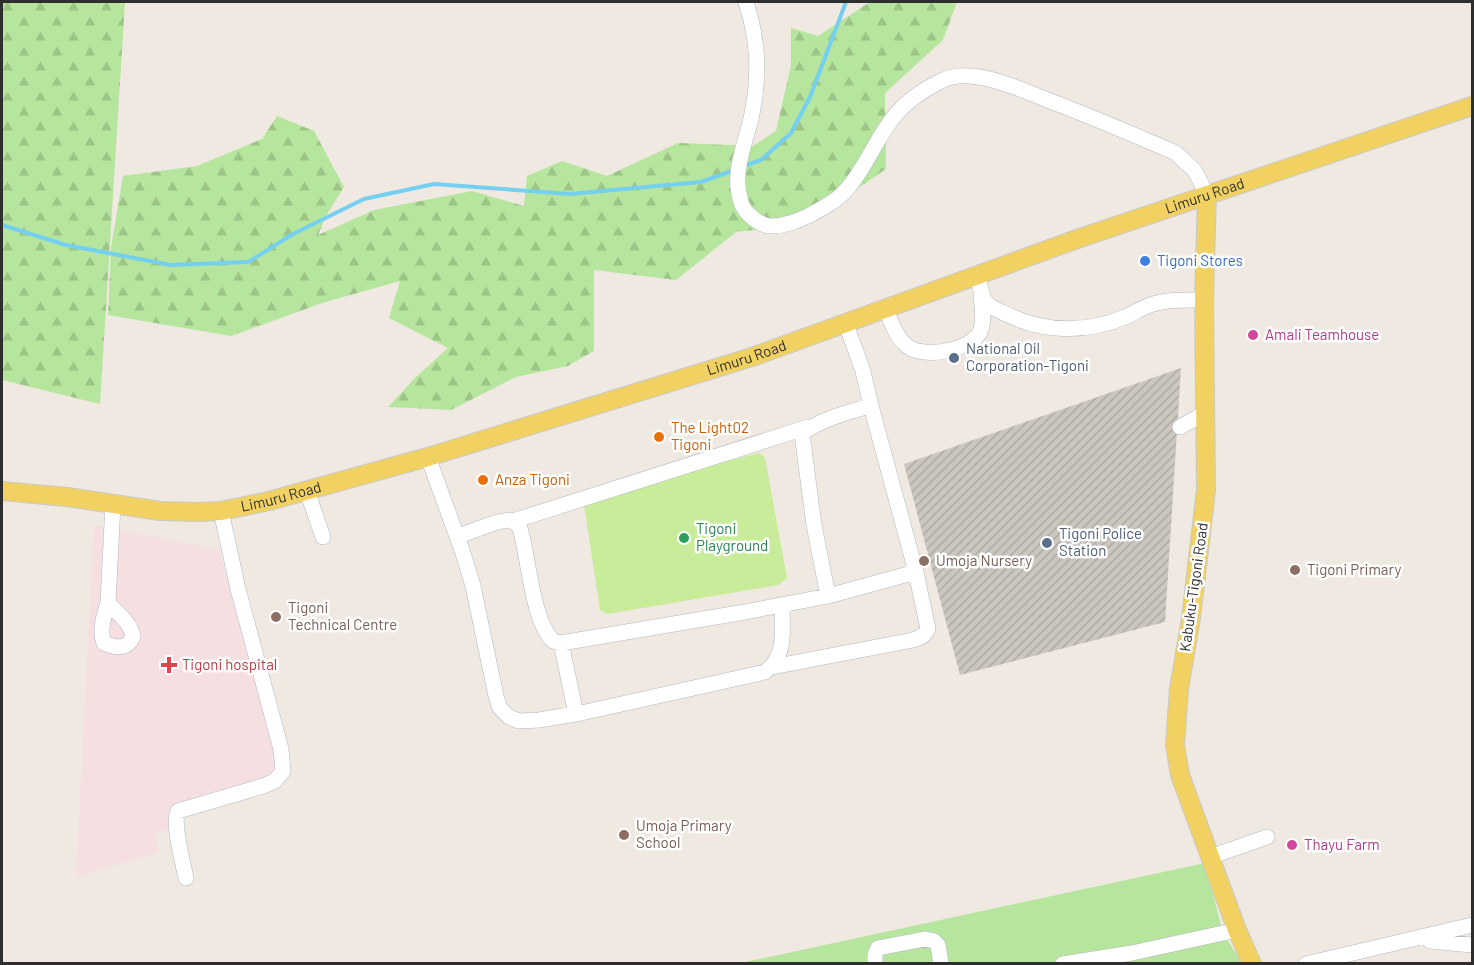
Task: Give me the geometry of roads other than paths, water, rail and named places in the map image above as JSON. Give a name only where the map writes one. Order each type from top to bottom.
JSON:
[{"type":"main road","name":"Limuru Road","points":[[2,491],[67,497],[160,511],[198,512],[221,511],[307,491],[428,457],[741,360],[886,309],[980,286],[1080,238],[1473,106]]},
{"type":"main road","name":"Kabuku-Tigoni Road","points":[[1208,195],[1204,300],[1206,490],[1191,618],[1179,689],[1175,745],[1180,775],[1252,963]]},
{"type":"street","points":[[746,2],[755,30],[757,82],[752,114],[738,167],[736,188],[742,206],[757,221],[768,226],[791,224],[824,208],[847,189],[882,131],[910,100],[944,80],[969,76],[1027,91],[1176,153],[1195,171],[1208,195]]},
{"type":"street","points":[[980,286],[990,308],[1035,325],[1054,328],[1086,327],[1124,318],[1151,305],[1175,300],[1204,300]]},
{"type":"street","points":[[886,309],[895,331],[908,347],[928,353],[941,352],[974,340],[979,334],[983,319],[980,286]]},
{"type":"street","points":[[428,457],[472,586],[496,696],[502,711],[513,719],[526,721],[576,714],[753,676],[772,667],[913,640],[923,636],[928,628],[916,572],[863,371],[846,324]]},
{"type":"street","points":[[457,537],[871,406]]},
{"type":"street","points":[[1180,427],[1205,413]]},
{"type":"street","points":[[808,427],[802,434],[803,446],[814,525],[828,596]]},
{"type":"street","points":[[307,491],[323,537]]},
{"type":"street","points":[[108,603],[113,504]]},
{"type":"street","points":[[186,878],[176,824],[178,811],[275,781],[281,775],[283,767],[281,748],[238,589],[221,511]]},
{"type":"street","points":[[513,521],[520,528],[522,535],[543,627],[553,641],[561,643],[828,596],[916,572]]},
{"type":"street","points":[[772,667],[781,650],[782,605]]},
{"type":"street","points":[[561,643],[576,714]]},
{"type":"street","points":[[1210,857],[1267,837]]},
{"type":"street","points":[[1306,963],[1473,925]]},
{"type":"street","points":[[1063,963],[1097,961],[1238,930]]},
{"type":"street","points":[[875,963],[878,948],[925,939],[934,941],[938,945],[941,963]]},
{"type":"street","points":[[1412,940],[1473,945]]},
{"type":"waterway","points":[[744,166],[761,160],[791,133],[810,97],[846,2]]},
{"type":"waterway","points":[[2,225],[66,245],[171,265],[248,262],[293,234],[364,199],[434,184],[570,194],[701,182],[734,170]]},
{"type":"place","name":"Tigoni Stores","points":[[1145,261]]},
{"type":"place","name":"Amali Teamhouse","points":[[1253,335]]},
{"type":"place","name":"National Oil Corporation-Tigoni","points":[[954,358]]},
{"type":"place","name":"The Light02 Tigoni","points":[[659,437]]},
{"type":"place","name":"Anza Tigoni","points":[[483,480]]},
{"type":"place","name":"Tigoni Playground","points":[[684,538]]},
{"type":"place","name":"Tigoni Police Station","points":[[1047,543]]},
{"type":"place","name":"Umoja Nursery","points":[[924,561]]},
{"type":"place","name":"Tigoni Primary","points":[[1295,570]]},
{"type":"place","name":"Tigoni Technical Centre","points":[[276,617]]},
{"type":"place","name":"Tigoni hospital","points":[[169,665]]},
{"type":"place","name":"Umoja Primary School","points":[[624,835]]},
{"type":"place","name":"Thayu Farm","points":[[1292,845]]}]
